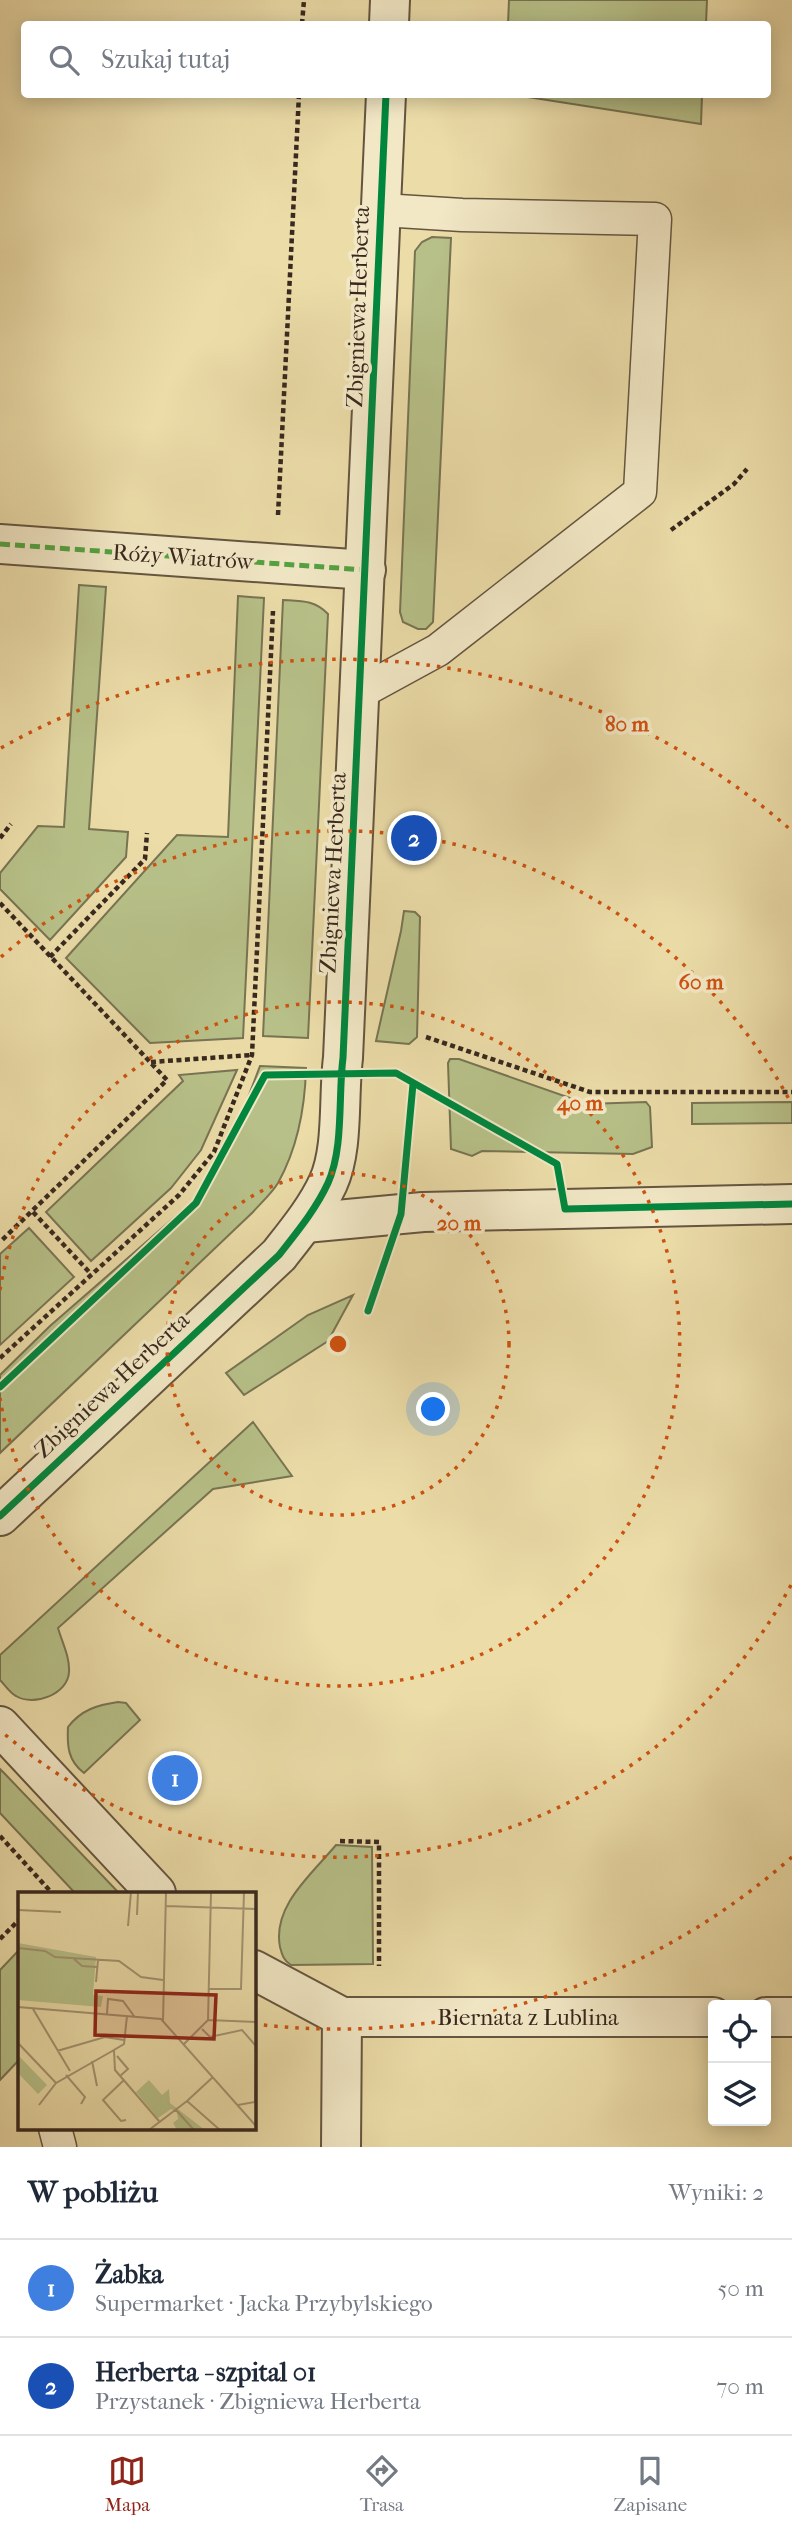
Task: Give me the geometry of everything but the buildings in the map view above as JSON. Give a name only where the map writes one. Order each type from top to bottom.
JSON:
[{"type":"street","points":[[389,21],[390,0]]},
{"type":"street","name":"Zbigniewa Herberta","points":[[0,1516],[279,1255],[305,1223],[329,1181],[337,1143],[361,692],[386,98]]},
{"type":"street","name":"Róży Wiatrów","points":[[0,544],[366,570]]},
{"type":"street","points":[[305,1223],[423,1212],[792,1204]]},
{"type":"street","points":[[0,1726],[155,1892]]},
{"type":"street","points":[[256,1971],[342,2017],[341,2147]]},
{"type":"street","name":"Biernata z Lublina","points":[[342,2017],[708,2017]]},
{"type":"street","points":[[771,2017],[792,2017]]},
{"type":"lane","points":[[361,692],[438,650],[640,492],[655,219],[462,215],[382,209]]},
{"type":"lane","points":[[56,2130],[60,2147]]},
{"type":"path","points":[[302,21],[304,0]]},
{"type":"path","points":[[0,1358],[179,1195],[214,1152],[252,1055],[299,98]]},
{"type":"path","points":[[0,838],[11,824]]},
{"type":"path","points":[[50,957],[145,859],[146,833]]},
{"type":"path","points":[[0,903],[167,1080],[0,1242]]},
{"type":"path","points":[[426,1037],[590,1093],[792,1092]]},
{"type":"path","points":[[150,1062],[252,1055]]},
{"type":"path","points":[[214,1168],[227,1144]]},
{"type":"path","points":[[33,1212],[90,1274]]},
{"type":"path","points":[[0,1836],[49,1892]]},
{"type":"path","points":[[0,1939],[18,1921]]},
{"type":"green space","points":[[509,0],[707,0],[706,21],[508,21]]},
{"type":"green space","points":[[534,98],[702,98],[701,124]]},
{"type":"green space","points":[[432,237],[451,238],[433,622],[426,629],[418,629],[403,622],[400,612],[415,251],[422,242]]},
{"type":"green space","points":[[79,585],[106,587],[89,829],[128,832],[126,857],[50,940],[0,889],[0,873],[38,826],[64,827]]},
{"type":"green space","points":[[238,596],[264,598],[243,1038],[150,1043],[66,958],[177,835],[228,837]]},
{"type":"green space","points":[[283,600],[313,604],[328,614],[308,1038],[263,1036]]},
{"type":"green space","points":[[404,911],[415,912],[420,917],[417,1037],[409,1044],[376,1041]]},
{"type":"green space","points":[[450,1059],[459,1059],[587,1104],[646,1102],[650,1107],[652,1147],[633,1154],[482,1151],[472,1156],[451,1149]]},
{"type":"green space","points":[[260,1066],[306,1068],[299,1127],[291,1155],[276,1187],[0,1453],[0,1375],[50,1326],[192,1202],[225,1158]]},
{"type":"green space","points":[[237,1070],[201,1150],[171,1188],[91,1261],[46,1212],[183,1081],[179,1075]]},
{"type":"green space","points":[[792,1102],[792,1123],[692,1124],[692,1103]]},
{"type":"green space","points":[[29,1228],[74,1277],[0,1345],[0,1254]]},
{"type":"green space","points":[[353,1295],[328,1341],[244,1395],[226,1373],[308,1315]]},
{"type":"green space","points":[[253,1422],[292,1476],[213,1489],[58,1628],[69,1666],[63,1687],[49,1696],[32,1700],[12,1693],[0,1680],[0,1655]]},
{"type":"green space","points":[[118,1702],[126,1703],[140,1720],[84,1773],[70,1753],[68,1727],[78,1716],[90,1709]]},
{"type":"green space","points":[[0,1769],[118,1892],[74,1892],[0,1813]]},
{"type":"green space","points":[[336,1845],[372,1847],[373,1964],[291,1965],[284,1958],[280,1947],[282,1918],[296,1892]]},
{"type":"green space","points":[[18,1951],[18,2061],[0,2080],[0,1970]]},
{"type":"marked path","points":[[0,544],[366,570]]},
{"type":"cycle path","points":[[0,1516],[279,1255],[318,1202],[333,1169],[338,1138],[343,1058],[386,98]]},
{"type":"cycle path","points":[[0,1387],[196,1203],[265,1075],[396,1073],[557,1164],[565,1209],[792,1204]]},
{"type":"cycle path","points":[[368,1311],[401,1214],[413,1084]]},
{"type":"place","name":"Herberta - szpital 01","points":[[414,838]]},
{"type":"place","name":"Żabka","points":[[175,1778]]}]
